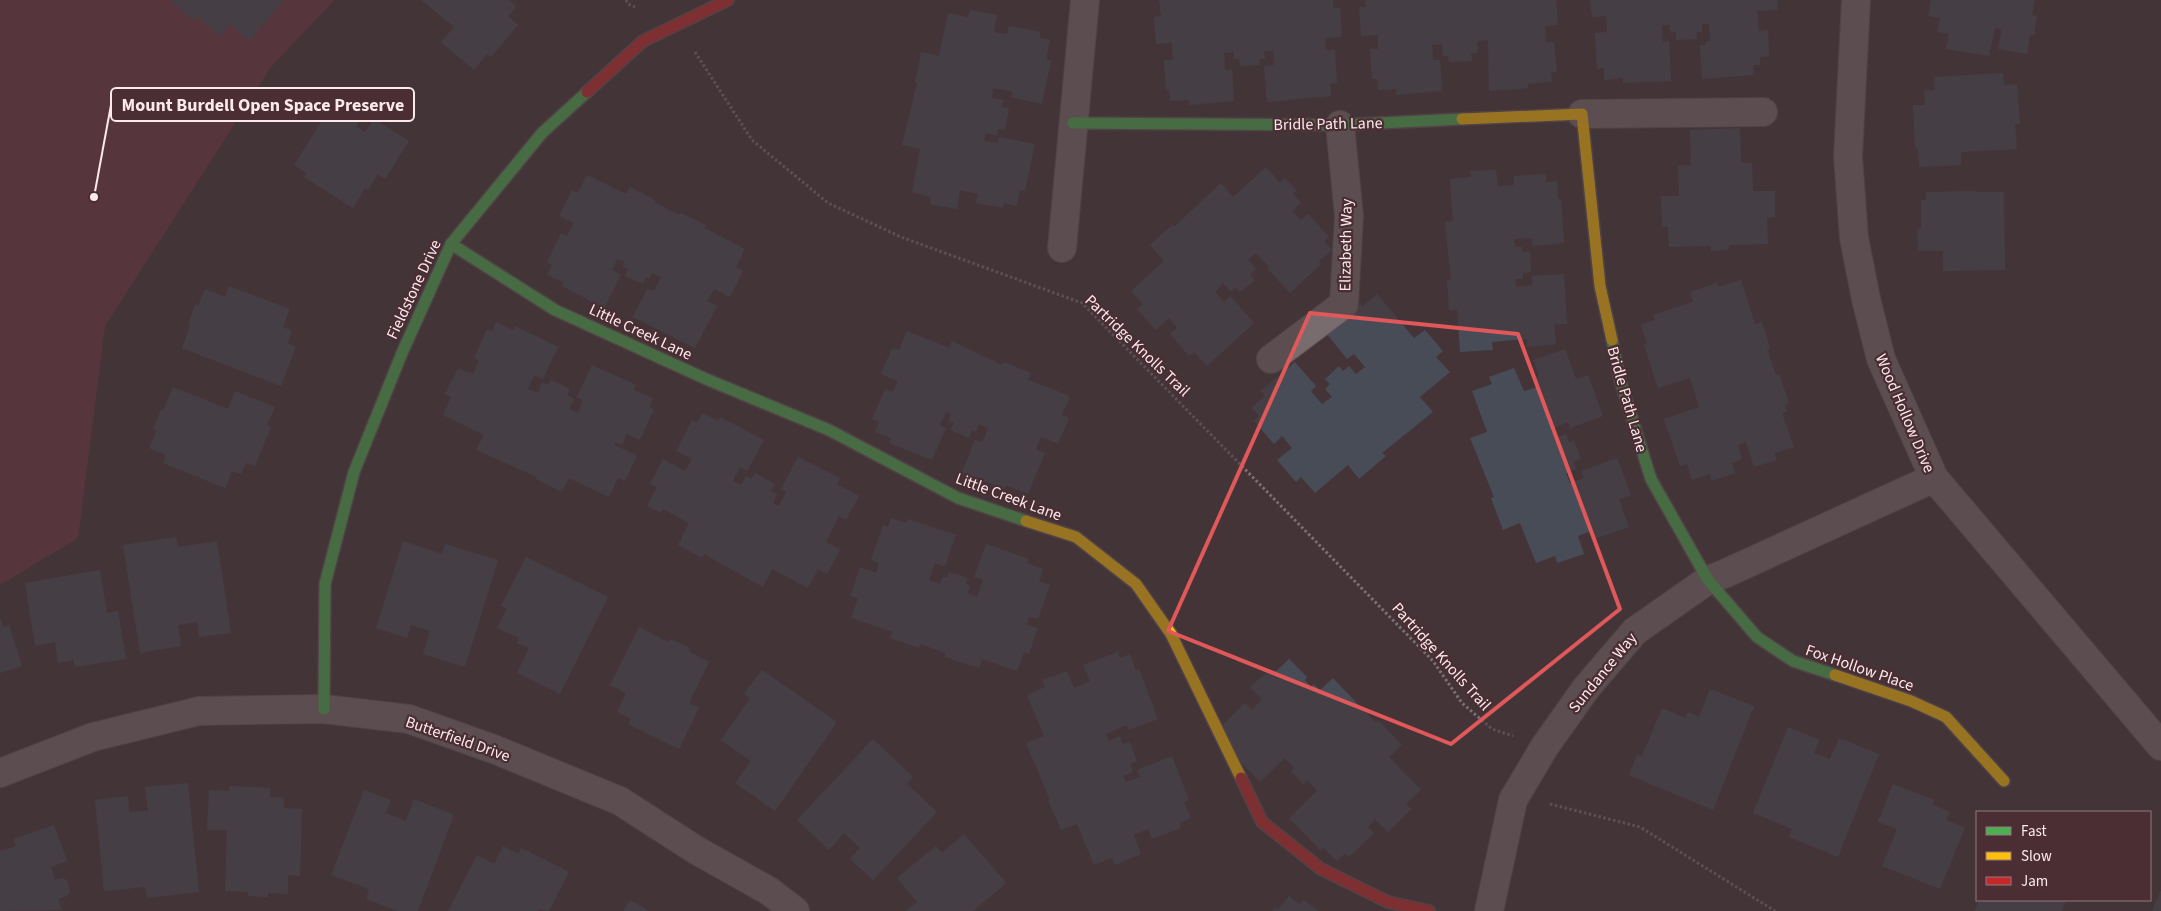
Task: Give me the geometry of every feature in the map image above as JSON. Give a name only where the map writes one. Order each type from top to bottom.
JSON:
[{"type":"street","name":"Fieldstone Drive","points":[[324,709],[325,584],[354,472],[402,354],[451,244],[542,133],[643,41],[728,0]]},
{"type":"street","points":[[1062,248],[1085,0]]},
{"type":"street","name":"Wood Hollow Drive","points":[[1856,0],[1848,156],[1854,238],[1866,299],[1882,359],[1934,478],[2161,746]]},
{"type":"street","name":"Bridle Path Lane","points":[[1073,122],[1340,125],[1582,114],[1764,112]]},
{"type":"street","name":"Bridle Path Lane","points":[[1582,114],[1600,286],[1620,380],[1651,479],[1708,580]]},
{"type":"street","name":"Elizabeth Way","points":[[1272,360],[1344,304],[1349,216],[1340,125]]},
{"type":"street","name":"Little Creek Lane","points":[[451,244],[555,310],[706,379],[829,430],[958,498],[1076,537],[1136,584],[1171,634],[1262,822],[1321,869],[1388,902],[1429,911]]},
{"type":"street","name":"Sundance Way","points":[[1490,911],[1516,795],[1545,746],[1587,687],[1635,631],[1708,580],[1934,478]]},
{"type":"street","name":"Fox Hollow Place","points":[[1708,580],[1757,637],[1794,662],[1911,701],[1946,717],[2004,781]]},
{"type":"street","name":"Butterfield Drive","points":[[0,773],[94,737],[199,711],[324,709],[409,719],[496,750],[620,801],[696,850],[769,892],[795,911]]},
{"type":"path","name":"Partridge Knolls Trail","points":[[677,24],[752,140],[828,203],[901,237],[1082,303],[1433,661],[1462,703],[1492,729],[1545,746]]},
{"type":"path","points":[[1516,795],[1640,827],[1775,911]]},
{"type":"highlighted area","points":[[1310,313],[1518,334],[1620,609],[1451,744],[1168,631]]},
{"type":"shaded area","points":[[0,0],[334,0],[271,67],[105,326],[78,538],[0,585]]},
{"type":"building","points":[[170,0],[281,0],[283,2],[249,41],[230,24],[220,36],[198,17],[194,21]]},
{"type":"building","points":[[421,0],[509,0],[516,7],[508,17],[518,25],[491,57],[487,54],[474,70],[441,42],[454,27]]},
{"type":"building","points":[[1159,0],[1333,0],[1333,8],[1340,8],[1342,37],[1325,38],[1326,50],[1335,50],[1337,83],[1330,84],[1331,96],[1267,102],[1264,66],[1274,65],[1273,51],[1264,51],[1265,59],[1259,59],[1260,65],[1240,66],[1239,59],[1234,59],[1234,52],[1224,53],[1225,70],[1232,70],[1234,101],[1189,105],[1189,100],[1170,101],[1169,90],[1166,90],[1164,60],[1173,60],[1172,43],[1156,44],[1154,17],[1161,16]]},
{"type":"building","points":[[1365,0],[1556,0],[1558,25],[1545,26],[1546,42],[1554,42],[1557,72],[1551,72],[1552,82],[1528,84],[1528,88],[1489,91],[1488,40],[1477,41],[1478,53],[1471,53],[1472,61],[1449,62],[1448,56],[1443,56],[1442,44],[1432,45],[1433,60],[1440,60],[1442,91],[1396,95],[1396,89],[1378,90],[1377,79],[1372,79],[1370,49],[1378,49],[1378,35],[1361,36],[1359,7],[1366,7]]},
{"type":"building","points":[[1590,0],[1777,0],[1778,10],[1757,11],[1759,31],[1768,30],[1769,56],[1760,57],[1760,65],[1753,65],[1754,75],[1702,79],[1700,45],[1706,45],[1705,42],[1710,41],[1709,24],[1702,24],[1702,32],[1696,32],[1697,39],[1676,40],[1676,32],[1670,33],[1670,25],[1662,25],[1663,42],[1669,41],[1671,81],[1623,83],[1623,78],[1604,80],[1604,68],[1597,69],[1595,33],[1607,32],[1606,16],[1592,17]]},
{"type":"building","points":[[1931,0],[2035,0],[2032,15],[2037,16],[2034,35],[2030,35],[2027,54],[1998,49],[2002,29],[1995,28],[1989,56],[1946,49],[1949,34],[1937,32],[1940,18],[1928,16]]},
{"type":"building","points":[[970,10],[997,15],[994,32],[1007,34],[1009,26],[1040,32],[1040,38],[1050,40],[1046,59],[1051,61],[1042,104],[1011,97],[1013,92],[993,88],[992,98],[1004,100],[1002,107],[1009,108],[1005,130],[998,129],[997,136],[986,133],[984,141],[998,143],[999,137],[1035,144],[1025,191],[1020,190],[1017,206],[1004,203],[1003,208],[976,203],[978,194],[960,190],[957,209],[930,204],[931,197],[912,192],[920,149],[902,145],[917,83],[915,83],[921,52],[939,56],[948,13],[968,17]]},
{"type":"building","points":[[2003,73],[2004,85],[2017,84],[2020,124],[2015,124],[2017,149],[1961,152],[1961,165],[1919,167],[1918,148],[1915,149],[1913,105],[1925,105],[1924,91],[1935,90],[1934,77]]},
{"type":"building","points":[[348,111],[357,116],[358,123],[356,127],[365,132],[374,119],[409,141],[385,179],[378,174],[368,190],[365,188],[353,208],[304,177],[307,173],[294,165],[326,114],[336,121],[341,113]]},
{"type":"building","points":[[1740,128],[1741,163],[1752,163],[1753,191],[1775,191],[1775,217],[1767,218],[1768,244],[1729,245],[1728,250],[1711,251],[1711,246],[1669,247],[1668,227],[1662,227],[1661,196],[1679,196],[1678,165],[1691,165],[1690,130]]},
{"type":"building","points":[[1266,167],[1280,183],[1285,178],[1297,191],[1293,193],[1301,203],[1292,211],[1301,220],[1308,214],[1329,237],[1324,241],[1332,250],[1319,261],[1320,265],[1290,293],[1256,253],[1248,260],[1256,269],[1250,275],[1255,280],[1240,292],[1235,287],[1231,292],[1223,283],[1215,292],[1224,302],[1230,296],[1254,323],[1207,366],[1194,352],[1189,356],[1170,334],[1177,328],[1169,318],[1156,330],[1137,309],[1143,304],[1131,291],[1164,261],[1150,245],[1172,225],[1174,227],[1221,183],[1233,197]]},
{"type":"building","points":[[1496,170],[1498,186],[1514,185],[1514,176],[1546,174],[1546,182],[1557,181],[1558,199],[1561,199],[1564,243],[1532,246],[1532,238],[1514,239],[1515,247],[1522,247],[1523,252],[1530,252],[1531,272],[1523,273],[1523,279],[1515,279],[1516,287],[1533,285],[1532,276],[1564,274],[1567,324],[1554,324],[1556,344],[1527,347],[1527,339],[1492,342],[1493,350],[1460,352],[1457,310],[1449,310],[1447,280],[1451,280],[1445,222],[1453,221],[1450,179],[1471,177],[1470,171]]},
{"type":"building","points":[[587,175],[626,194],[630,187],[679,215],[681,213],[706,225],[704,228],[745,249],[736,267],[743,271],[730,297],[714,289],[707,301],[717,306],[695,348],[633,317],[647,289],[654,291],[661,277],[652,273],[649,279],[646,277],[643,284],[625,276],[628,269],[622,267],[625,262],[617,259],[612,270],[621,275],[604,308],[562,286],[563,282],[547,275],[552,265],[547,262],[561,233],[567,236],[574,223],[559,216],[572,190],[578,193]]},
{"type":"building","points":[[1926,192],[2004,192],[2005,270],[1943,271],[1943,251],[1918,251],[1917,228],[1921,229],[1921,200],[1926,200]]},
{"type":"building","points":[[1741,280],[1755,324],[1762,322],[1770,348],[1767,349],[1776,375],[1779,374],[1789,403],[1785,404],[1787,411],[1782,413],[1794,447],[1774,453],[1777,460],[1754,467],[1746,442],[1738,445],[1742,459],[1732,463],[1735,473],[1711,481],[1710,474],[1692,480],[1687,464],[1680,466],[1664,419],[1699,407],[1690,378],[1658,388],[1644,345],[1647,344],[1641,325],[1655,320],[1653,315],[1693,302],[1690,292],[1717,283],[1718,287]]},
{"type":"building","points":[[229,286],[290,309],[283,327],[292,331],[288,343],[296,347],[281,386],[182,348],[195,304],[198,306],[205,289],[225,297]]},
{"type":"building","points":[[1377,294],[1414,338],[1425,330],[1443,351],[1436,357],[1450,372],[1420,397],[1433,412],[1382,453],[1386,456],[1359,479],[1348,465],[1315,493],[1301,477],[1296,482],[1277,460],[1292,448],[1282,436],[1274,444],[1254,421],[1259,416],[1252,408],[1265,395],[1261,391],[1295,362],[1316,386],[1311,391],[1322,404],[1332,397],[1325,389],[1330,384],[1325,379],[1339,366],[1343,371],[1349,366],[1356,374],[1365,367],[1354,354],[1347,359],[1326,333],[1360,304],[1362,307]]},
{"type":"building","points":[[496,322],[513,330],[515,326],[558,347],[543,379],[534,375],[528,389],[538,393],[542,382],[548,385],[551,380],[570,389],[567,395],[574,399],[569,409],[578,413],[583,400],[577,397],[592,365],[636,385],[634,390],[653,398],[649,408],[654,409],[640,440],[627,434],[622,445],[615,442],[614,445],[637,455],[625,481],[618,478],[609,497],[569,478],[562,492],[536,479],[537,477],[476,450],[484,435],[443,415],[451,397],[445,394],[458,368],[473,374],[479,361],[474,358],[487,329],[492,331]]},
{"type":"building","points":[[907,331],[949,348],[952,341],[1002,365],[1004,362],[1031,373],[1028,380],[1070,396],[1062,415],[1069,418],[1058,444],[1041,437],[1036,449],[1045,453],[1028,494],[1006,485],[1004,489],[962,472],[975,440],[982,442],[988,428],[979,424],[976,432],[972,430],[969,438],[951,430],[954,423],[948,421],[951,414],[946,412],[940,425],[946,428],[932,460],[889,443],[891,438],[875,432],[879,422],[872,419],[885,389],[893,392],[898,381],[881,374],[892,348],[899,350]]},
{"type":"building","points":[[1565,349],[1576,379],[1588,375],[1603,416],[1570,428],[1568,422],[1551,429],[1555,439],[1566,434],[1569,442],[1574,440],[1581,459],[1573,462],[1576,469],[1566,473],[1570,483],[1584,478],[1581,471],[1617,458],[1631,495],[1619,499],[1629,527],[1594,539],[1591,531],[1578,536],[1584,554],[1557,563],[1555,556],[1536,563],[1520,523],[1503,530],[1491,498],[1494,497],[1470,438],[1487,432],[1472,391],[1492,384],[1489,377],[1514,368],[1524,391],[1538,387],[1535,378],[1539,376],[1533,360]]},
{"type":"building","points":[[173,387],[228,409],[235,391],[275,407],[267,425],[271,427],[255,466],[246,463],[241,474],[232,471],[225,488],[163,463],[166,455],[149,448],[157,430],[153,429]]},
{"type":"building","points":[[703,413],[718,421],[720,417],[764,440],[747,471],[740,467],[733,481],[741,485],[746,476],[751,479],[755,473],[775,484],[771,491],[777,494],[773,503],[779,506],[786,492],[781,489],[798,457],[840,478],[837,484],[859,496],[846,520],[839,516],[826,542],[840,550],[827,574],[818,569],[808,588],[772,569],[763,587],[704,554],[702,558],[678,545],[689,523],[663,509],[661,513],[647,506],[657,487],[650,484],[663,459],[685,471],[692,459],[676,451],[692,420],[697,423]]},
{"type":"building","points":[[891,518],[906,523],[908,519],[956,535],[945,566],[935,563],[929,580],[940,584],[943,577],[947,578],[949,572],[968,578],[966,584],[970,586],[967,593],[977,597],[983,580],[974,577],[986,544],[1029,559],[1027,563],[1043,569],[1039,581],[1050,585],[1038,619],[1029,617],[1027,625],[1038,628],[1029,654],[1024,652],[1017,671],[982,659],[979,668],[945,657],[946,653],[920,644],[919,648],[890,638],[893,632],[851,618],[858,598],[850,596],[860,567],[876,573],[879,563],[871,560],[883,525],[888,527]]},
{"type":"building","points":[[176,537],[178,547],[217,541],[231,633],[199,637],[197,622],[178,625],[181,646],[140,653],[123,545]]},
{"type":"building","points":[[403,541],[442,554],[445,544],[498,560],[465,667],[423,654],[430,631],[411,625],[407,638],[376,628]]},
{"type":"building","points":[[526,557],[608,597],[560,694],[517,673],[529,648],[517,643],[519,638],[497,628],[507,608],[501,606]]},
{"type":"building","points":[[100,570],[107,613],[118,611],[126,659],[75,667],[73,660],[58,663],[55,642],[35,646],[25,583]]},
{"type":"building","points":[[0,618],[4,627],[9,625],[22,666],[0,673]]},
{"type":"building","points":[[639,627],[668,642],[670,639],[690,648],[688,651],[709,662],[689,703],[699,708],[679,749],[628,724],[631,719],[617,712],[626,693],[610,685]]},
{"type":"building","points":[[1118,652],[1120,658],[1130,654],[1136,670],[1139,669],[1158,719],[1128,730],[1127,725],[1106,734],[1109,741],[1120,736],[1123,744],[1130,742],[1137,761],[1130,764],[1133,772],[1123,776],[1126,782],[1140,777],[1137,770],[1172,756],[1189,800],[1184,802],[1191,818],[1179,823],[1181,828],[1152,839],[1148,829],[1134,835],[1141,854],[1115,865],[1112,858],[1094,865],[1077,824],[1061,830],[1048,800],[1050,800],[1026,743],[1044,736],[1027,695],[1045,687],[1042,680],[1067,671],[1074,688],[1090,681],[1083,665]]},
{"type":"building","points":[[1289,659],[1307,677],[1305,680],[1311,687],[1314,684],[1320,690],[1333,678],[1376,723],[1378,720],[1402,745],[1389,757],[1421,790],[1406,804],[1411,809],[1388,832],[1375,819],[1368,827],[1374,833],[1349,857],[1345,853],[1337,861],[1323,847],[1320,850],[1289,818],[1317,791],[1307,780],[1303,784],[1291,771],[1294,768],[1285,758],[1260,782],[1230,751],[1223,725],[1245,703],[1252,710],[1262,699],[1250,687],[1269,670],[1273,674]]},
{"type":"building","points":[[762,670],[837,722],[775,811],[735,783],[751,761],[721,740],[750,698],[744,694]]},
{"type":"building","points":[[1710,689],[1754,706],[1713,810],[1629,775],[1637,755],[1642,756],[1662,708],[1685,718],[1688,712],[1699,717]]},
{"type":"building","points":[[1788,727],[1820,740],[1814,753],[1830,759],[1839,738],[1879,754],[1838,857],[1789,837],[1792,829],[1753,813]]},
{"type":"building","points":[[873,739],[913,777],[907,784],[937,812],[873,880],[850,859],[860,848],[844,833],[829,850],[797,820]]},
{"type":"building","points":[[188,783],[199,892],[147,898],[145,887],[104,891],[95,800],[128,796],[129,812],[148,811],[145,787]]},
{"type":"building","points":[[1893,784],[1934,800],[1932,804],[1950,812],[1946,820],[1965,828],[1940,889],[1882,866],[1897,829],[1878,822]]},
{"type":"building","points":[[229,786],[270,788],[270,797],[284,798],[284,808],[302,809],[300,876],[288,875],[288,894],[268,893],[268,897],[248,896],[248,892],[225,891],[227,830],[207,830],[209,790],[229,791]]},
{"type":"building","points":[[364,790],[391,800],[386,813],[406,821],[414,799],[454,815],[418,911],[398,911],[366,899],[369,889],[331,875]]},
{"type":"building","points":[[54,825],[67,861],[51,867],[55,880],[62,878],[67,880],[70,891],[67,896],[58,899],[62,910],[0,911],[0,851],[16,846],[13,839]]},
{"type":"building","points":[[964,834],[1006,883],[973,911],[906,911],[917,902],[897,878],[936,846],[942,853]]},
{"type":"building","points":[[503,846],[518,854],[521,848],[569,872],[549,911],[538,909],[537,911],[448,911],[477,855],[494,864]]},
{"type":"building","points":[[2161,890],[2161,911],[2152,911]]},
{"type":"building","points":[[1289,896],[1300,905],[1303,900],[1318,911],[1272,911],[1275,908],[1278,910]]},
{"type":"building","points":[[630,900],[649,911],[623,911]]},
{"type":"building","points":[[1979,901],[2066,901],[2062,911],[1975,911]]},
{"type":"traffic: fast","points":[[324,709],[325,584],[354,472],[402,353],[451,244],[542,133],[587,92]]},
{"type":"traffic: fast","points":[[1073,123],[1340,125],[1462,119]]},
{"type":"traffic: fast","points":[[451,244],[555,310],[706,379],[829,430],[958,498],[1026,521]]},
{"type":"traffic: fast","points":[[1612,340],[1620,380],[1651,479],[1708,580],[1757,637],[1793,661],[1835,675]]},
{"type":"traffic: slow","points":[[1462,119],[1582,114],[1600,286],[1612,340]]},
{"type":"traffic: slow","points":[[1026,521],[1076,537],[1136,584],[1171,634],[1241,778]]},
{"type":"traffic: slow","points":[[1835,675],[1911,701],[1946,717],[2004,781]]},
{"type":"traffic: jam","points":[[587,92],[643,41],[728,0]]},
{"type":"traffic: jam","points":[[1241,778],[1262,822],[1321,869],[1388,902],[1429,911]]},
{"type":"place","name":"Mount Burdell Open Space Preserve","points":[[94,197]]}]
